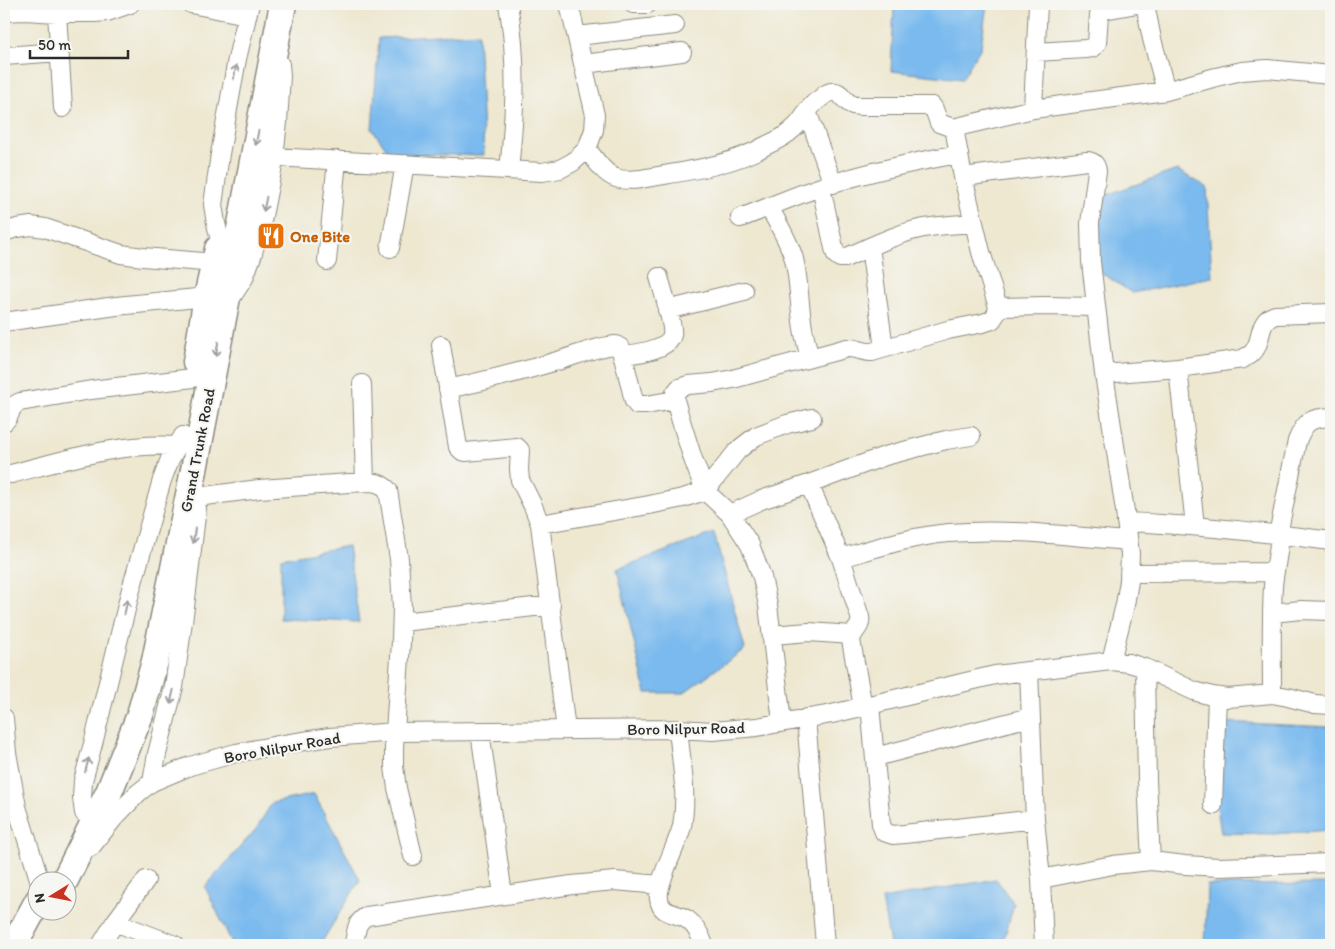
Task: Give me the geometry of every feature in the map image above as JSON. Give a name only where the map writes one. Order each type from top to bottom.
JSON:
[{"type":"highway","name":"Grand Trunk Road","points":[[54,872],[84,813],[121,720],[134,677],[193,378],[215,303],[283,4]]},
{"type":"highway","name":"Grand Trunk Road","points":[[70,872],[109,792],[140,715],[155,661],[194,470],[215,303],[218,252],[254,8]]},
{"type":"highway","points":[[14,945],[28,919]]},
{"type":"highway","points":[[27,945],[41,922]]},
{"type":"street","points":[[4,12],[107,12],[130,4]]},
{"type":"street","points":[[191,4],[254,8]]},
{"type":"street","points":[[508,4],[512,25],[516,74],[514,127],[509,170]]},
{"type":"street","points":[[274,157],[542,172],[560,169],[574,162],[587,150],[594,130],[595,115],[569,4]]},
{"type":"street","points":[[633,4],[648,4]]},
{"type":"street","points":[[1033,109],[1038,4]]},
{"type":"street","points":[[1036,52],[1092,48],[1097,43],[1098,15],[1100,12],[1138,4]]},
{"type":"street","points":[[1145,4],[1166,91]]},
{"type":"street","points":[[57,13],[63,108]]},
{"type":"street","points":[[577,36],[675,25]]},
{"type":"street","points":[[4,322],[116,306],[215,303],[244,278],[262,221],[274,157],[281,76],[277,34]]},
{"type":"street","points":[[4,56],[60,52]]},
{"type":"street","points":[[583,64],[682,52]]},
{"type":"street","points":[[587,150],[605,171],[616,178],[627,180],[641,179],[730,162],[749,155],[793,129],[814,102],[828,93],[834,92],[839,93],[848,103],[853,105],[932,106],[939,123],[953,128],[1033,109],[1166,91],[1242,71],[1266,69],[1331,75]]},
{"type":"street","points":[[807,111],[827,185],[836,255],[840,258],[845,258],[896,236],[917,230],[974,223]]},
{"type":"street","points":[[782,722],[768,605],[762,577],[750,545],[730,514],[705,491],[692,458],[675,400],[675,393],[679,388],[688,385],[733,379],[847,348],[867,353],[948,330],[992,320],[998,307],[981,252],[953,128]]},
{"type":"street","points":[[740,218],[827,185],[875,171],[959,154]]},
{"type":"street","points":[[327,261],[337,160]]},
{"type":"street","points":[[964,177],[1087,161],[1093,162],[1096,165],[1097,171],[1090,223],[1091,262],[1104,374],[1130,554],[1125,605],[1111,661]]},
{"type":"street","points":[[390,248],[405,164]]},
{"type":"street","points":[[769,207],[794,257],[804,336],[810,358]]},
{"type":"street","points":[[4,232],[30,226],[45,228],[121,254],[143,257],[218,252]]},
{"type":"street","points":[[870,247],[884,348]]},
{"type":"street","points":[[622,355],[654,349],[669,342],[672,336],[659,277]]},
{"type":"street","points":[[667,310],[744,291]]},
{"type":"street","points":[[998,307],[1096,307]]},
{"type":"street","points":[[1104,374],[1178,368],[1243,359],[1251,354],[1257,345],[1263,323],[1268,317],[1275,314],[1331,313]]},
{"type":"street","points":[[441,345],[458,447],[466,452],[508,447],[517,447],[520,450],[520,480],[540,524],[566,730]]},
{"type":"street","points":[[448,389],[520,372],[609,345],[616,345],[621,348],[634,401],[637,405],[675,400]]},
{"type":"street","points":[[1178,368],[1195,526]]},
{"type":"street","points":[[4,422],[15,404],[20,402],[91,390],[193,378]]},
{"type":"street","points":[[362,384],[366,482]]},
{"type":"street","points":[[1272,694],[1274,572],[1280,524],[1297,441],[1302,429],[1310,420],[1331,417]]},
{"type":"street","points":[[540,524],[649,505],[705,491],[738,450],[756,436],[787,424],[812,418]]},
{"type":"street","points":[[730,514],[761,500],[892,454],[971,436]]},
{"type":"street","points":[[11,474],[108,450],[181,441]]},
{"type":"street","points":[[152,782],[174,687],[197,513],[194,470]]},
{"type":"street","points":[[197,497],[259,489],[366,482],[382,484],[388,490],[399,559],[402,622],[394,767],[396,788],[413,856]]},
{"type":"street","points":[[809,484],[841,558],[860,617],[861,622],[852,635],[851,645],[866,706],[875,757],[880,824],[884,832],[893,835],[1035,819]]},
{"type":"street","points":[[1126,522],[1195,526],[1331,541]]},
{"type":"street","points":[[841,558],[910,539],[948,533],[1019,532],[1128,541]]},
{"type":"street","points":[[1129,573],[1274,572]]},
{"type":"street","points":[[402,622],[551,605]]},
{"type":"street","points":[[1272,612],[1301,610],[1331,611]]},
{"type":"street","points":[[772,635],[808,632],[852,635]]},
{"type":"street","name":"Boro Nilpur Road","points":[[71,872],[114,818],[138,793],[152,782],[190,766],[236,753],[330,737],[396,732],[678,729],[713,731],[757,727],[832,714],[995,675],[1111,661],[1145,668],[1194,691],[1217,697],[1228,698],[1272,694],[1288,696],[1315,704],[1331,705]]},
{"type":"street","points":[[1145,668],[1151,861]]},
{"type":"street","points":[[1028,671],[1035,819],[1041,879],[1044,945]]},
{"type":"street","points":[[1213,805],[1217,697]]},
{"type":"street","points":[[875,757],[1030,717]]},
{"type":"street","points":[[4,718],[17,806],[37,872]]},
{"type":"street","points":[[806,718],[825,945]]},
{"type":"street","points":[[678,729],[684,792],[682,826],[660,885],[658,897],[660,906],[667,912],[687,920],[701,935],[704,945]]},
{"type":"street","points":[[480,731],[503,895]]},
{"type":"street","points":[[1041,879],[1113,865],[1151,861],[1219,866],[1331,863]]},
{"type":"street","points":[[101,945],[115,922],[146,880]]},
{"type":"street","points":[[353,945],[357,924],[367,916],[572,885],[614,881],[660,885]]},
{"type":"street","points":[[115,922],[174,945]]},
{"type":"water","points":[[894,4],[987,4],[981,47],[962,79],[891,71]]},
{"type":"water","points":[[478,33],[484,155],[391,155],[372,129],[379,38]]},
{"type":"water","points":[[1177,170],[1207,187],[1212,277],[1132,293],[1097,270],[1097,225],[1106,195]]},
{"type":"water","points":[[714,533],[745,649],[683,693],[646,693],[617,569]]},
{"type":"water","points":[[348,546],[359,622],[281,619],[281,558]]},
{"type":"water","points":[[1224,722],[1331,727],[1331,830],[1274,834],[1221,833],[1216,802]]},
{"type":"water","points":[[314,794],[360,880],[320,945],[298,945],[287,939],[275,945],[233,945],[205,887],[256,829],[272,803]]},
{"type":"water","points":[[996,879],[1014,904],[1004,939],[966,945],[890,945],[882,899]]},
{"type":"water","points":[[1331,884],[1331,945],[1205,945],[1207,885]]},
{"type":"place","name":"One Bite","points":[[271,236]]}]
